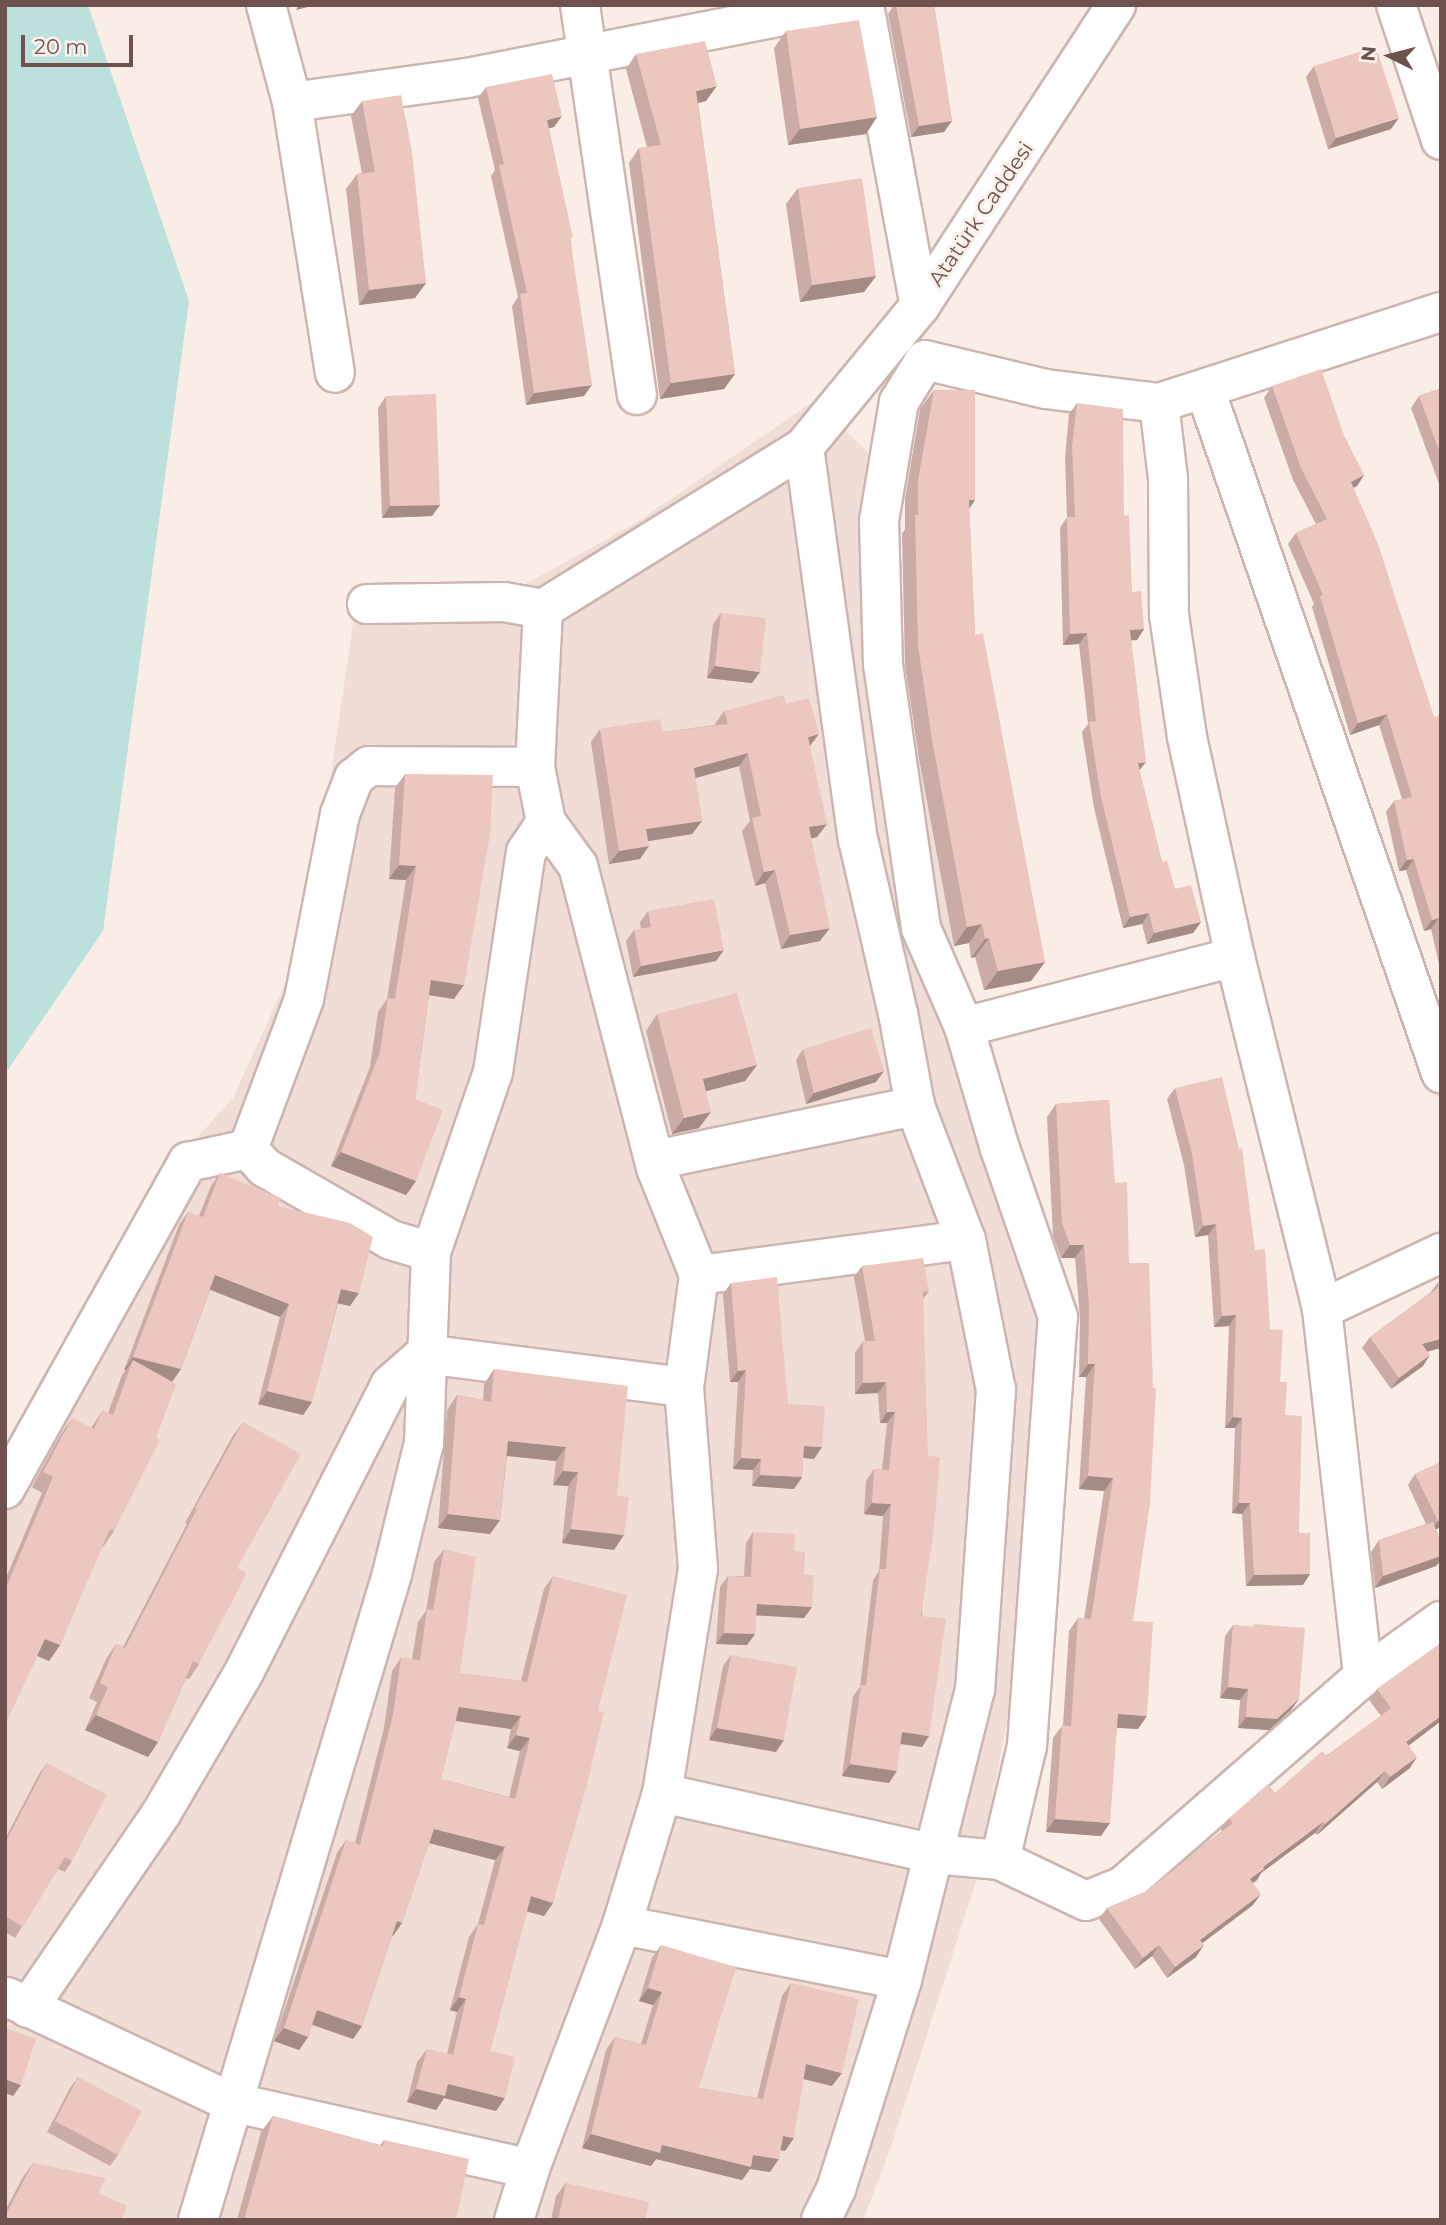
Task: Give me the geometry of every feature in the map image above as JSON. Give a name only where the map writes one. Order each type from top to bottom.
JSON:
[{"type":"street","points":[[266,5],[292,102],[335,373]]},
{"type":"street","points":[[580,5],[637,395]]},
{"type":"street","points":[[292,102],[467,78],[841,5]]},
{"type":"street","points":[[864,5],[920,306]]},
{"type":"street","name":"Atatürk Caddesi","points":[[543,608],[804,447],[920,306],[1116,5]]},
{"type":"street","points":[[1396,5],[1441,140]]},
{"type":"street","points":[[1000,1860],[1027,1746],[1058,1317],[1000,1149],[964,1027],[920,928],[883,664],[879,521],[899,402],[925,359],[1046,389],[1159,403],[1441,312]]},
{"type":"street","points":[[1205,389],[1441,1073]]},
{"type":"street","points":[[1159,403],[1168,478],[1169,615],[1187,737],[1235,957],[1322,1309],[1363,1676]]},
{"type":"street","points":[[804,447],[858,839],[898,1013],[915,1106],[965,1240],[996,1390],[975,1689],[902,1980],[836,2189],[821,2220]]},
{"type":"street","points":[[367,604],[504,602],[543,608],[536,766],[546,822],[578,866],[655,1160],[699,1275],[684,1387],[698,1569],[662,1793],[621,1925],[530,2169],[514,2220]]},
{"type":"street","points":[[248,1149],[304,999],[340,814],[355,778],[369,766],[536,766]]},
{"type":"street","points":[[198,2220],[391,1574],[424,1443],[425,1354],[431,1252],[493,1072],[527,852],[546,822]]},
{"type":"street","points":[[964,1027],[1235,957]]},
{"type":"street","points":[[655,1160],[915,1106]]},
{"type":"street","points":[[248,1149],[264,1167],[391,1240],[431,1252]]},
{"type":"street","points":[[5,1489],[188,1162],[248,1149]]},
{"type":"street","points":[[699,1275],[965,1240]]},
{"type":"street","points":[[1322,1309],[1441,1253]]},
{"type":"street","points":[[530,2169],[232,2102],[17,2002],[162,1812],[244,1672],[390,1385],[425,1354],[684,1387]]},
{"type":"street","points":[[662,1793],[934,1854],[1000,1860],[1086,1901],[1123,1886],[1363,1676],[1441,1621]]},
{"type":"street","points":[[621,1925],[902,1980]]},
{"type":"shaded area","points":[[814,401],[867,451],[901,665],[954,946],[964,1027],[1058,1317],[1044,1527],[977,1878],[890,2150],[863,2220],[5,2220],[5,1453],[165,1173],[233,1098],[308,933],[356,603],[519,588],[636,523]]},
{"type":"water","points":[[5,5],[88,5],[189,301],[103,931],[5,1074]]},
{"type":"building","points":[[896,5],[934,5],[952,121],[919,126]]},
{"type":"building","points":[[859,20],[877,117],[800,129],[786,31]]},
{"type":"building","points":[[705,41],[717,86],[696,91],[735,374],[671,383],[639,148],[661,145],[636,54]]},
{"type":"building","points":[[1376,47],[1399,118],[1336,138],[1314,66]]},
{"type":"building","points":[[552,74],[562,116],[547,120],[573,238],[570,238],[592,385],[534,393],[520,294],[527,293],[499,165],[504,164],[486,87]]},
{"type":"building","points":[[401,95],[412,152],[426,283],[369,290],[357,174],[375,172],[362,101]]},
{"type":"building","points":[[862,178],[876,276],[812,285],[798,188]]},
{"type":"building","points":[[1321,369],[1345,438],[1364,475],[1351,482],[1378,544],[1434,717],[1439,715],[1441,720],[1441,928],[1439,918],[1432,920],[1414,859],[1407,860],[1394,801],[1412,797],[1387,714],[1358,723],[1320,596],[1323,595],[1296,533],[1327,519],[1301,468],[1272,386]]},
{"type":"building","points":[[1441,388],[1441,456],[1419,396]]},
{"type":"building","points":[[934,390],[975,390],[975,500],[969,500],[975,635],[983,633],[1045,962],[998,971],[989,938],[985,939],[982,924],[967,927],[932,740],[918,646],[915,515],[918,515],[918,480]]},
{"type":"building","points":[[436,394],[440,505],[390,506],[386,396]]},
{"type":"building","points":[[1077,403],[1123,409],[1124,516],[1129,515],[1132,592],[1141,591],[1144,629],[1130,630],[1146,762],[1138,763],[1162,862],[1167,860],[1175,889],[1191,885],[1201,922],[1154,933],[1149,913],[1130,917],[1101,797],[1089,722],[1096,721],[1087,633],[1070,634],[1067,517],[1075,517],[1072,446]]},
{"type":"building","points":[[721,613],[766,618],[760,672],[715,666]]},
{"type":"building","points":[[784,695],[786,704],[809,698],[819,734],[808,737],[827,824],[809,827],[830,928],[790,935],[775,870],[764,872],[752,818],[761,816],[748,753],[694,768],[702,821],[646,829],[649,846],[619,851],[600,729],[660,719],[663,732],[728,724],[724,711]]},
{"type":"building","points":[[405,774],[493,775],[490,834],[464,985],[431,980],[415,1099],[443,1110],[416,1181],[341,1152],[380,1052],[388,998],[395,999],[416,866],[399,865]]},
{"type":"building","points":[[714,899],[724,950],[641,966],[634,930],[651,927],[648,911]]},
{"type":"building","points":[[737,993],[757,1065],[703,1079],[711,1112],[684,1118],[657,1014]]},
{"type":"building","points":[[871,1028],[884,1071],[814,1093],[803,1049]]},
{"type":"building","points":[[1222,1077],[1239,1149],[1242,1148],[1255,1250],[1265,1249],[1270,1329],[1283,1330],[1280,1382],[1287,1382],[1285,1415],[1302,1416],[1299,1533],[1310,1533],[1310,1574],[1254,1575],[1250,1503],[1239,1503],[1242,1418],[1233,1417],[1236,1315],[1222,1316],[1216,1224],[1203,1226],[1192,1154],[1175,1088]]},
{"type":"building","points":[[1109,1100],[1115,1183],[1127,1182],[1129,1263],[1149,1263],[1153,1388],[1156,1388],[1150,1503],[1133,1621],[1153,1622],[1147,1716],[1118,1714],[1110,1823],[1055,1819],[1062,1725],[1071,1726],[1078,1618],[1091,1619],[1113,1478],[1088,1476],[1095,1364],[1088,1364],[1089,1306],[1084,1245],[1070,1245],[1062,1223],[1056,1104]]},
{"type":"building","points":[[220,1173],[281,1198],[278,1206],[350,1223],[373,1237],[359,1293],[341,1289],[312,1402],[267,1391],[289,1304],[215,1275],[181,1369],[133,1357],[188,1212],[203,1217]]},
{"type":"building","points":[[923,1258],[929,1291],[923,1292],[928,1456],[940,1457],[934,1529],[921,1616],[946,1619],[929,1736],[902,1732],[897,1771],[850,1764],[861,1685],[866,1685],[880,1569],[886,1569],[891,1504],[872,1503],[874,1469],[889,1470],[895,1412],[887,1412],[886,1382],[863,1383],[863,1341],[875,1341],[862,1266]]},
{"type":"building","points":[[777,1277],[788,1404],[825,1406],[822,1447],[804,1446],[802,1477],[760,1475],[761,1459],[741,1458],[746,1370],[738,1371],[731,1283]]},
{"type":"building","points":[[1441,1281],[1441,1339],[1422,1344],[1430,1355],[1399,1378],[1370,1337],[1439,1287],[1438,1282]]},
{"type":"building","points":[[133,1360],[176,1384],[156,1438],[160,1440],[114,1531],[110,1529],[60,1645],[45,1639],[5,1724],[5,1590],[53,1477],[43,1472],[72,1418],[94,1429],[103,1410],[113,1415]]},
{"type":"building","points":[[494,1369],[628,1386],[617,1496],[629,1497],[624,1535],[571,1529],[578,1472],[563,1471],[566,1447],[508,1441],[500,1520],[448,1514],[457,1395],[491,1402]]},
{"type":"building","points":[[243,1422],[301,1454],[237,1568],[247,1573],[199,1664],[193,1661],[158,1742],[96,1715],[108,1687],[100,1683],[116,1644],[125,1648],[197,1509],[195,1508]]},
{"type":"building","points":[[1441,1462],[1441,1520],[1438,1521],[1415,1474]]},
{"type":"building","points":[[1433,1522],[1441,1545],[1441,1556],[1383,1576],[1379,1540]]},
{"type":"building","points":[[753,1532],[795,1534],[794,1551],[805,1552],[804,1575],[814,1575],[812,1607],[757,1604],[755,1634],[724,1633],[728,1576],[751,1577]]},
{"type":"building","points":[[444,1549],[476,1557],[460,1673],[527,1682],[553,1576],[627,1595],[598,1711],[604,1712],[587,1785],[553,1903],[531,1896],[490,2051],[515,2057],[505,2098],[448,2084],[445,2096],[416,2089],[427,2049],[453,2055],[466,1999],[459,1997],[478,1924],[484,1925],[505,1847],[434,1829],[402,1923],[397,1921],[362,2026],[317,2010],[308,2037],[284,2028],[346,1840],[360,1845],[393,1715],[401,1658],[420,1660],[427,1609],[433,1610]],"holes":[[[459,1707],[521,1716],[516,1735],[530,1738],[515,1799],[441,1779]]]},
{"type":"building","points":[[1254,1624],[1305,1628],[1299,1699],[1277,1719],[1246,1717],[1248,1689],[1228,1687],[1233,1625],[1254,1627]]},
{"type":"building","points":[[1441,1643],[1441,1716],[1406,1742],[1417,1757],[1390,1777],[1385,1771],[1325,1824],[1323,1822],[1263,1867],[1264,1869],[1250,1879],[1261,1894],[1200,1940],[1204,1945],[1175,1967],[1159,1945],[1143,1958],[1107,1908],[1145,1892],[1233,1823],[1229,1818],[1268,1784],[1275,1793],[1322,1751],[1327,1756],[1391,1708],[1377,1689]]},
{"type":"building","points":[[731,1655],[797,1667],[784,1740],[717,1728]]},
{"type":"building","points":[[47,1763],[107,1795],[72,1861],[65,1857],[23,1927],[5,1916],[5,1843]]},
{"type":"building","points":[[661,1945],[736,1967],[699,2088],[763,2099],[791,1983],[859,1999],[842,2073],[806,2064],[794,2138],[783,2136],[779,2159],[753,2155],[751,2167],[662,2145],[660,2153],[591,2134],[615,2037],[646,2045],[662,1992],[648,1988]]},
{"type":"building","points":[[5,2028],[36,2039],[21,2085],[5,2079]]},
{"type":"building","points":[[78,2077],[142,2111],[118,2155],[55,2121]]},
{"type":"building","points":[[273,2116],[383,2146],[384,2140],[469,2159],[456,2220],[244,2220]]},
{"type":"building","points":[[33,2163],[106,2178],[98,2193],[127,2206],[121,2220],[5,2220]]},
{"type":"building","points":[[566,2183],[649,2202],[645,2220],[558,2220]]}]
